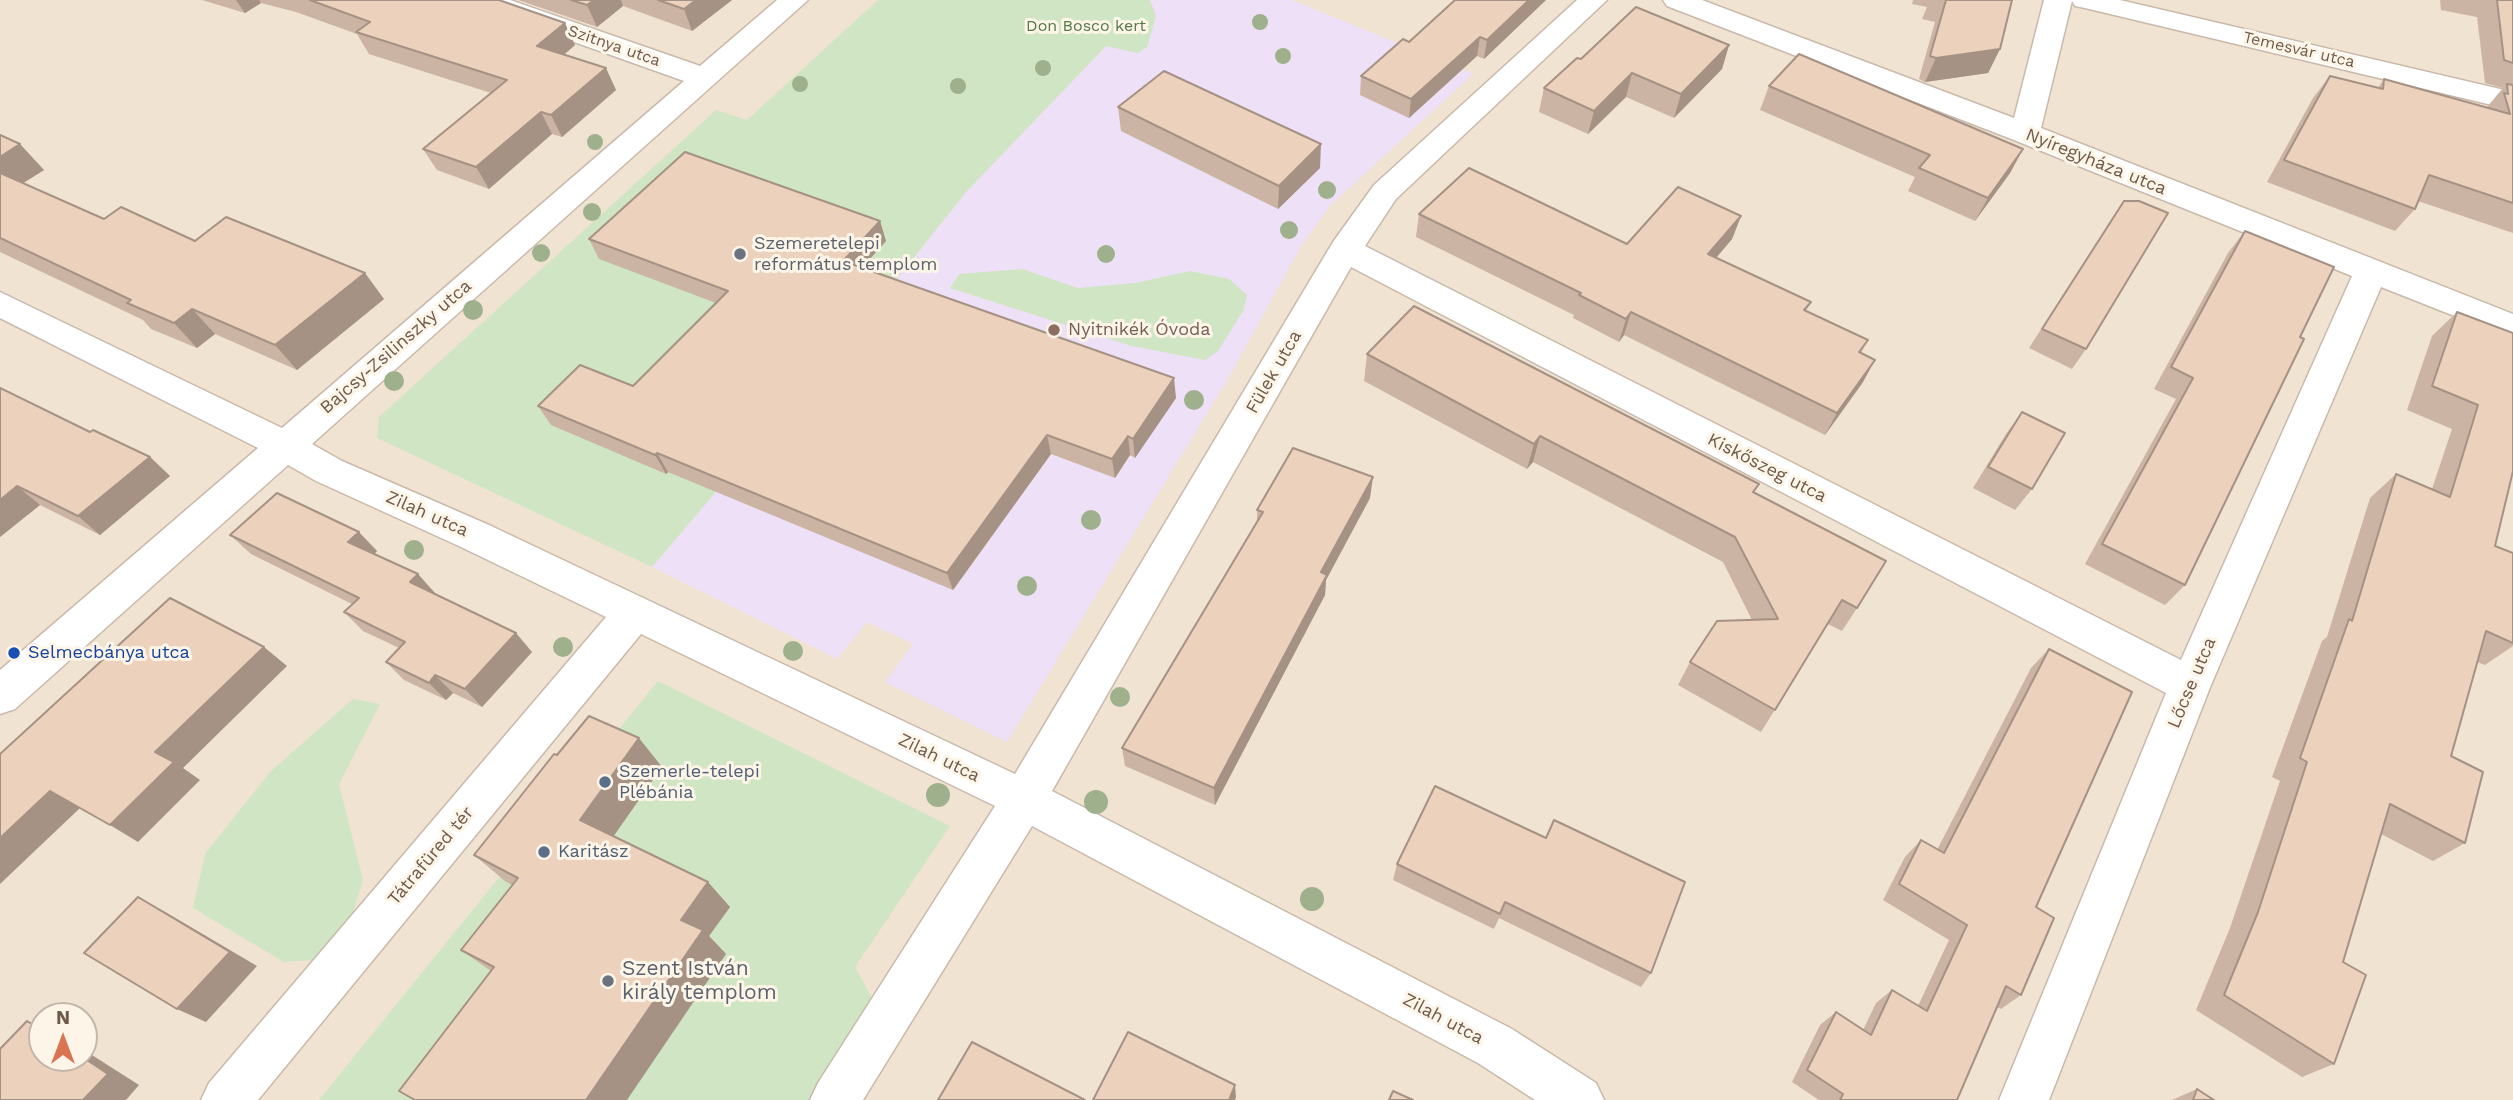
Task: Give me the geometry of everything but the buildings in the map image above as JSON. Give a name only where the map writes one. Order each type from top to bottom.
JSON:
[{"type":"street","name":"Szitnya utca","points":[[483,0],[705,78]]},
{"type":"street","name":"Bajcsy-Zsilinszky utca","points":[[0,696],[794,0]]},
{"type":"street","name":"Fülek utca","points":[[1024,799],[1345,250],[1385,192],[1593,0]]},
{"type":"street","name":"Nyíregyháza utca","points":[[1677,0],[2025,133],[2513,327]]},
{"type":"street","points":[[2025,133],[2058,0]]},
{"type":"street","name":"Temesvár utca","points":[[2085,0],[2513,101]]},
{"type":"street","name":"Kiskőszeg utca","points":[[1345,250],[2190,685]]},
{"type":"street","name":"Lőcse utca","points":[[2024,1100],[2190,685],[2371,271]]},
{"type":"street","points":[[0,304],[284,445]]},
{"type":"street","name":"Zilah utca","points":[[284,445],[329,471],[475,536],[1024,799],[1495,1046],[1579,1100]]},
{"type":"street","name":"Tátrafüred tér","points":[[226,1100],[635,612]]},
{"type":"street","points":[[835,1100],[1024,799]]},
{"type":"shaded area","points":[[0,0],[2513,0],[2513,1100],[0,1100]]},
{"type":"shaded area","name":"Nyitnikék Óvoda","points":[[1150,0],[1292,0],[1473,74],[1330,206],[1303,243],[1225,384],[1007,742],[885,682],[913,644],[867,622],[837,659],[652,567],[899,276],[966,192]]},
{"type":"green space","name":"Don Bosco kert","points":[[878,0],[1150,0],[1156,16],[1147,47],[1138,53],[1106,46],[966,192],[899,276],[652,567],[377,438],[379,417],[716,110],[747,120]]},
{"type":"green space","points":[[1022,269],[1078,288],[1135,283],[1190,271],[1229,279],[1247,295],[1243,311],[1218,351],[1205,360],[1132,346],[950,288],[959,274]]},
{"type":"green space","points":[[658,681],[950,826],[855,967],[879,1011],[821,1100],[319,1100]]},
{"type":"green space","points":[[353,699],[380,704],[339,784],[363,880],[348,928],[313,960],[284,962],[193,908],[205,854],[270,772]]},
{"type":"place","name":"Szemeretelepi református templom","points":[[740,254]]},
{"type":"place","name":"Nyitnikék Óvoda","points":[[1054,330]]},
{"type":"place","name":"Selmecbánya utca","points":[[14,653]]},
{"type":"place","name":"Szemerle-telepi Plébánia","points":[[605,782]]},
{"type":"place","name":"Karitász","points":[[544,852]]},
{"type":"place","name":"Szent István király templom","points":[[608,981]]}]
